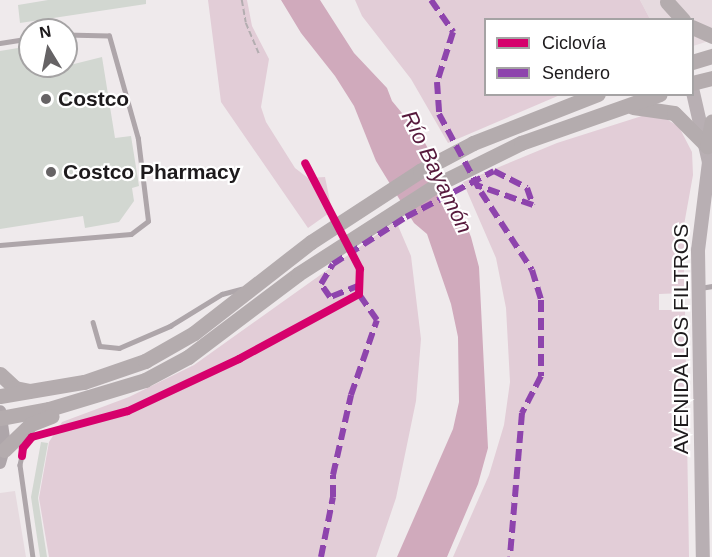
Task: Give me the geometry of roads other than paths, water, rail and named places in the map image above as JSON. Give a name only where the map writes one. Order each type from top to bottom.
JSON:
[{"type":"highway","points":[[666,1],[681,18]]},
{"type":"highway","points":[[694,27],[712,36]]},
{"type":"highway","points":[[694,63],[712,56]]},
{"type":"highway","points":[[694,86],[712,78]]},
{"type":"highway","points":[[0,396],[84,382],[145,361],[194,333],[311,242],[372,200],[473,143],[593,96]]},
{"type":"highway","points":[[0,415],[82,400],[145,380],[188,357],[321,258],[414,198],[484,160],[654,96]]},
{"type":"highway","points":[[624,107],[674,113],[707,146]]},
{"type":"highway","points":[[707,146],[712,121]]},
{"type":"highway","points":[[0,374],[15,388],[32,392]]},
{"type":"highway","points":[[2,456],[31,424],[66,412],[82,400]]},
{"type":"main road","name":"AVENIDA LOS FILTROS","points":[[694,90],[709,162],[698,250],[708,287],[703,557]]},
{"type":"street","points":[[0,415],[2,456]]},
{"type":"lane","points":[[666,1],[671,18]]},
{"type":"lane","points":[[0,245],[131,234],[148,221],[138,139],[109,36],[78,35]]},
{"type":"lane","points":[[0,43],[18,40]]},
{"type":"lane","points":[[93,322],[100,346],[119,348],[170,326],[222,294],[255,286]]},
{"type":"lane","points":[[22,456],[20,465],[33,557]]},
{"type":"water","name":"Río Bayamón","points":[[281,0],[320,0],[354,53],[387,88],[392,101],[421,136],[454,195],[471,237],[479,267],[488,448],[478,484],[447,557],[397,557],[453,429],[459,402],[458,337],[451,304],[427,234],[414,223],[376,161],[354,106],[335,76],[301,33]]},
{"type":"place","name":"Costco","points":[[46,99]]},
{"type":"place","name":"Costco Pharmacy","points":[[51,172]]}]
